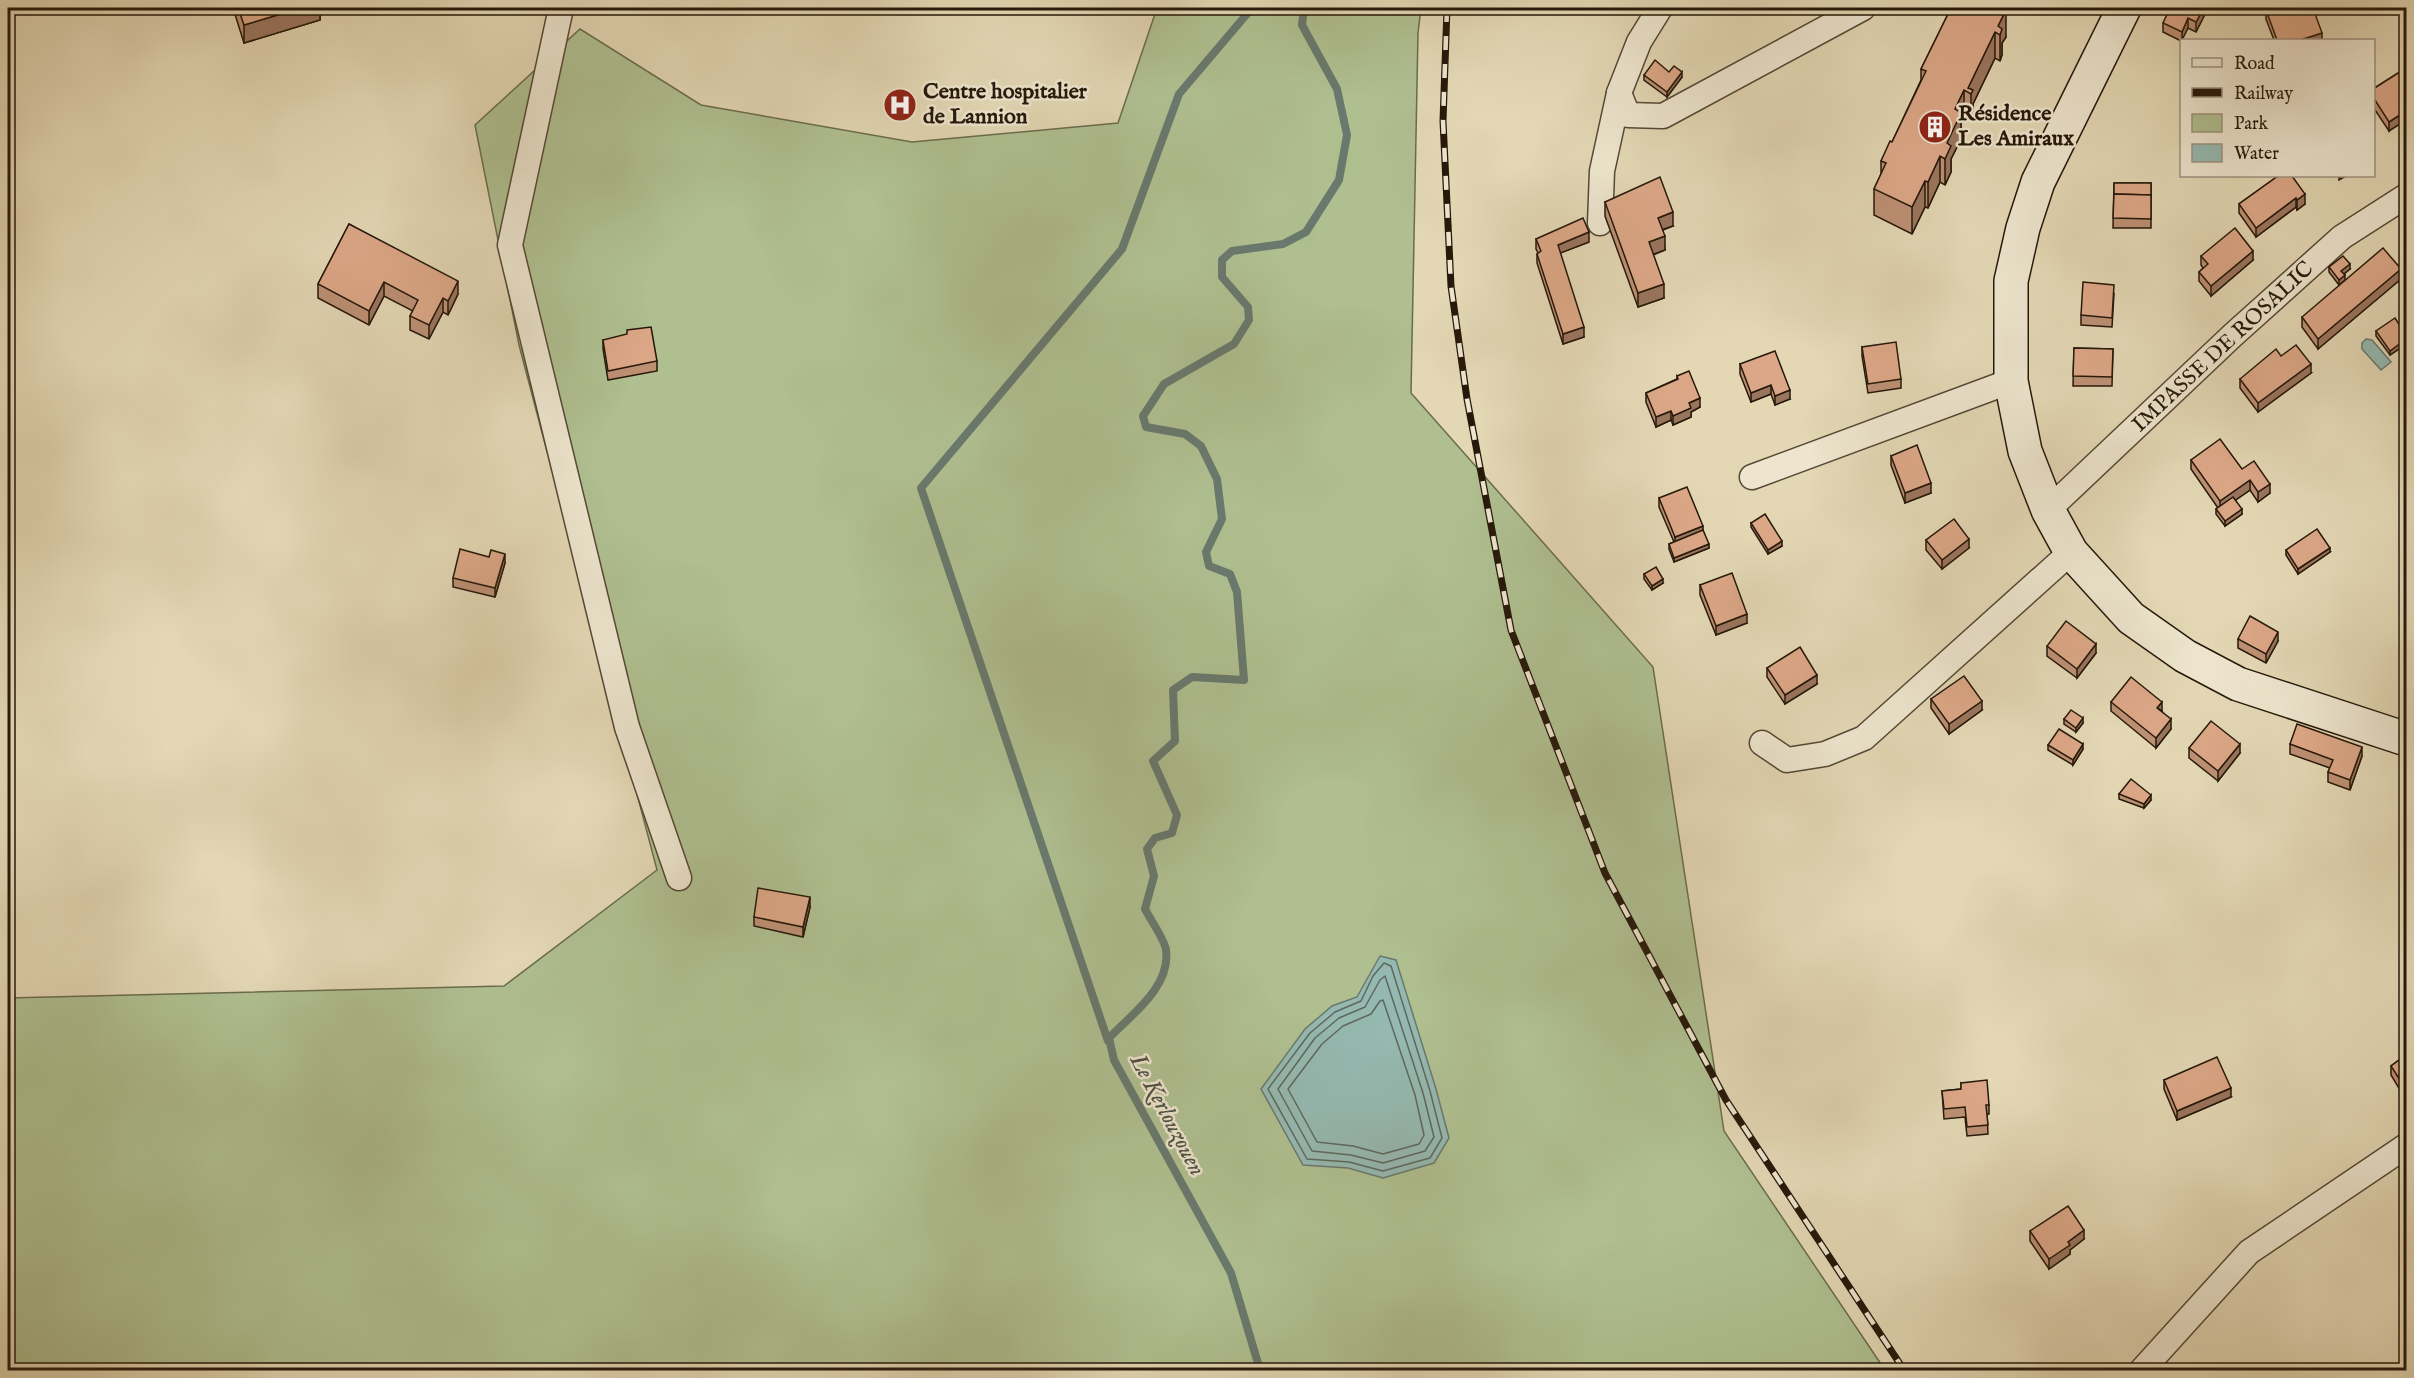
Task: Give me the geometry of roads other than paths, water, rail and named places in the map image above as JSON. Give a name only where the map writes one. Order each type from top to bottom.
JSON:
[{"type":"main road","points":[[2124,8],[2037,182],[2022,228],[2011,281],[2011,381],[2025,452],[2048,510],[2071,552],[2131,618],[2185,656],[2238,684],[2406,739]]},
{"type":"street","points":[[561,8],[510,245],[627,727],[679,878]]},
{"type":"street","points":[[1600,223],[1602,171],[1619,93],[1639,42],[1660,8]]},
{"type":"street","points":[[1619,93],[1628,115],[1663,116],[1863,8]]},
{"type":"street","name":"IMPASSE DE ROSALIC","points":[[2048,510],[2233,335],[2342,237],[2406,196]]},
{"type":"street","points":[[1752,477],[2011,381]]},
{"type":"street","points":[[1762,742],[1787,760],[1825,754],[1864,738],[2071,552]]},
{"type":"street","points":[[2142,1371],[2249,1252],[2406,1146]]},
{"type":"water","points":[[2366,339],[2372,340],[2391,362],[2381,370],[2362,349],[2362,343]]},
{"type":"water","points":[[1380,956],[1396,960],[1449,1138],[1434,1163],[1383,1178],[1348,1168],[1303,1165],[1261,1089],[1305,1029],[1332,1006],[1357,997]]},
{"type":"waterway","points":[[1108,1041],[921,488],[1122,249],[1179,94],[1252,8]]},
{"type":"waterway","name":"Le Kerlouzouen","points":[[1260,1370],[1231,1273],[1114,1060],[1109,1038],[1148,999],[1156,988],[1166,963],[1165,946],[1145,909],[1154,876],[1147,849],[1155,838],[1172,833],[1177,815],[1153,761],[1175,741],[1173,690],[1192,677],[1244,680],[1237,592],[1230,574],[1209,566],[1206,552],[1222,519],[1217,479],[1201,446],[1185,434],[1146,427],[1143,416],[1164,384],[1234,344],[1249,320],[1248,307],[1222,277],[1222,260],[1232,251],[1283,244],[1306,232],[1339,180],[1347,135],[1337,89],[1302,25],[1304,8]]},
{"type":"railway","points":[[1447,8],[1443,121],[1451,286],[1467,399],[1511,630],[1605,873],[1726,1100],[1904,1370]]},
{"type":"place","name":"Centre hospitalier de Lannion","points":[[900,105]]},
{"type":"place","name":"Résidence Les Amiraux","points":[[1935,127]]}]
